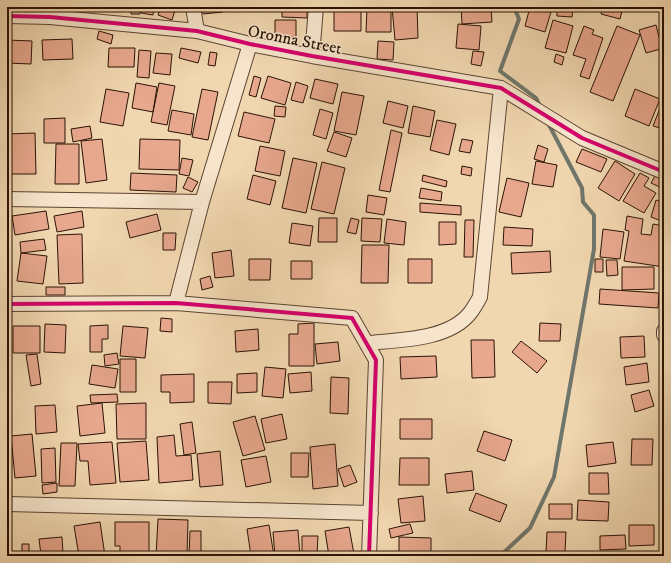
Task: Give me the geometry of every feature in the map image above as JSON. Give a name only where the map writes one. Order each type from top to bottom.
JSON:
[{"type":"street","points":[[193,7],[196,31]]},
{"type":"street","points":[[312,56],[316,7]]},
{"type":"street","name":"Oronna Street","points":[[7,16],[49,12],[196,31],[250,44],[312,56],[503,89]]},
{"type":"street","points":[[176,303],[202,202],[250,44]]},
{"type":"street","points":[[368,343],[427,337],[454,326],[470,314],[480,297],[503,89],[582,138],[664,172]]},
{"type":"street","points":[[7,199],[202,202]]},
{"type":"street","points":[[7,304],[176,303],[352,318],[368,343],[376,360],[369,556]]},
{"type":"street","points":[[7,504],[371,513]]},
{"type":"building","points":[[131,7],[140,7],[140,14],[131,14]]},
{"type":"building","points":[[142,7],[154,7],[153,15],[141,13]]},
{"type":"building","points":[[161,7],[176,7],[172,20],[158,15]]},
{"type":"building","points":[[203,7],[223,7],[223,12],[203,14]]},
{"type":"building","points":[[282,7],[307,7],[307,18],[282,17]]},
{"type":"building","points":[[392,7],[417,7],[418,38],[395,40]]},
{"type":"building","points":[[428,7],[443,7],[443,11],[428,10]]},
{"type":"building","points":[[461,7],[491,7],[492,22],[462,24]]},
{"type":"building","points":[[530,7],[551,12],[545,32],[525,26]]},
{"type":"building","points":[[557,7],[573,8],[572,17],[557,16]]},
{"type":"building","points":[[603,7],[623,7],[620,19],[601,14]]},
{"type":"building","points":[[658,7],[664,7],[664,16],[661,17]]},
{"type":"building","points":[[367,8],[391,8],[391,32],[366,32]]},
{"type":"building","points":[[334,11],[361,11],[361,31],[334,31]]},
{"type":"building","points":[[275,20],[296,20],[296,37],[275,37]]},
{"type":"building","points":[[553,20],[573,26],[566,53],[545,48]]},
{"type":"building","points":[[458,24],[481,26],[479,50],[456,48]]},
{"type":"building","points":[[656,25],[659,37],[664,35],[664,48],[646,53],[639,30]]},
{"type":"building","points":[[584,26],[594,30],[592,34],[603,38],[589,79],[580,76],[586,59],[573,55]]},
{"type":"building","points":[[617,26],[640,35],[613,101],[590,92]]},
{"type":"building","points":[[99,31],[113,35],[111,44],[97,39]]},
{"type":"building","points":[[72,39],[73,59],[43,60],[42,40]]},
{"type":"building","points":[[7,40],[32,41],[31,64],[7,63]]},
{"type":"building","points":[[378,41],[394,42],[393,60],[377,59]]},
{"type":"building","points":[[109,48],[135,48],[134,67],[108,67]]},
{"type":"building","points":[[181,48],[201,52],[198,63],[179,58]]},
{"type":"building","points":[[139,50],[151,51],[149,78],[137,77]]},
{"type":"building","points":[[473,51],[484,52],[481,66],[471,64]]},
{"type":"building","points":[[210,52],[217,53],[215,66],[208,65]]},
{"type":"building","points":[[156,53],[172,54],[170,75],[153,73]]},
{"type":"building","points":[[556,54],[564,57],[562,65],[554,62]]},
{"type":"building","points":[[254,76],[261,78],[256,97],[249,95]]},
{"type":"building","points":[[268,76],[291,83],[285,105],[261,98]]},
{"type":"building","points":[[315,79],[338,84],[333,104],[310,98]]},
{"type":"building","points":[[296,82],[308,86],[303,103],[291,100]]},
{"type":"building","points":[[136,83],[157,87],[153,112],[132,108]]},
{"type":"building","points":[[159,83],[175,86],[167,125],[151,122]]},
{"type":"building","points":[[106,89],[129,93],[123,126],[100,122]]},
{"type":"building","points":[[202,89],[218,92],[208,140],[192,137]]},
{"type":"building","points":[[635,89],[660,99],[649,126],[625,116]]},
{"type":"building","points":[[342,92],[364,96],[356,135],[334,131]]},
{"type":"building","points":[[388,101],[408,106],[403,128],[383,123]]},
{"type":"building","points":[[662,103],[664,104],[664,129],[653,126]]},
{"type":"building","points":[[275,106],[286,107],[285,117],[274,116]]},
{"type":"building","points":[[413,106],[435,111],[430,137],[408,133]]},
{"type":"building","points":[[320,109],[333,113],[326,139],[313,135]]},
{"type":"building","points":[[172,110],[194,114],[191,135],[168,131]]},
{"type":"building","points":[[244,112],[275,119],[269,143],[238,136]]},
{"type":"building","points":[[65,118],[65,143],[44,143],[44,119]]},
{"type":"building","points":[[437,120],[456,124],[449,155],[430,150]]},
{"type":"building","points":[[90,126],[92,138],[73,142],[71,129]]},
{"type":"building","points":[[391,130],[402,133],[390,192],[379,190]]},
{"type":"building","points":[[334,132],[352,138],[346,157],[327,151]]},
{"type":"building","points":[[35,133],[36,174],[8,174],[8,134]]},
{"type":"building","points":[[102,139],[107,180],[86,183],[81,141]]},
{"type":"building","points":[[140,139],[180,140],[179,170],[139,169]]},
{"type":"building","points":[[462,139],[473,141],[470,153],[459,151]]},
{"type":"building","points":[[56,144],[79,144],[79,184],[55,184]]},
{"type":"building","points":[[538,145],[548,149],[544,162],[534,159]]},
{"type":"building","points":[[260,146],[285,151],[280,176],[255,171]]},
{"type":"building","points":[[582,149],[607,159],[601,172],[576,162]]},
{"type":"building","points":[[182,158],[193,160],[189,176],[179,174]]},
{"type":"building","points":[[293,158],[317,163],[306,213],[282,208]]},
{"type":"building","points":[[536,161],[557,165],[553,187],[532,184]]},
{"type":"building","points":[[615,161],[635,174],[619,201],[598,188]]},
{"type":"building","points":[[322,162],[345,168],[334,214],[311,209]]},
{"type":"building","points":[[462,166],[472,168],[471,176],[461,174]]},
{"type":"building","points":[[131,173],[177,175],[176,192],[130,190]]},
{"type":"building","points":[[640,173],[649,178],[644,186],[656,193],[644,213],[623,201]]},
{"type":"building","points":[[253,175],[276,181],[270,205],[247,199]]},
{"type":"building","points":[[423,175],[447,181],[446,187],[422,181]]},
{"type":"building","points":[[655,176],[664,180],[664,197],[659,194],[662,188],[651,183]]},
{"type":"building","points":[[188,177],[198,182],[192,192],[183,188]]},
{"type":"building","points":[[507,178],[529,183],[521,217],[499,212]]},
{"type":"building","points":[[421,188],[442,192],[441,201],[419,198]]},
{"type":"building","points":[[368,195],[387,198],[384,215],[366,212]]},
{"type":"building","points":[[656,200],[664,203],[664,222],[651,217]]},
{"type":"building","points":[[420,203],[461,206],[461,215],[420,212]]},
{"type":"building","points":[[46,211],[49,229],[15,235],[12,216]]},
{"type":"building","points":[[82,211],[84,227],[57,232],[54,216]]},
{"type":"building","points":[[157,214],[161,230],[130,238],[126,222]]},
{"type":"building","points":[[627,216],[643,219],[641,234],[651,235],[653,224],[664,226],[664,267],[624,261],[629,231],[625,230]]},
{"type":"building","points":[[319,218],[337,218],[337,242],[318,242]]},
{"type":"building","points":[[351,218],[359,220],[356,234],[347,232]]},
{"type":"building","points":[[362,218],[382,219],[380,242],[361,241]]},
{"type":"building","points":[[387,219],[406,222],[404,245],[384,243]]},
{"type":"building","points":[[465,220],[474,220],[473,257],[464,257]]},
{"type":"building","points":[[439,222],[456,222],[456,244],[439,245]]},
{"type":"building","points":[[292,223],[313,226],[310,246],[289,243]]},
{"type":"building","points":[[504,227],[533,229],[532,246],[503,245]]},
{"type":"building","points":[[603,229],[624,232],[620,259],[600,257]]},
{"type":"building","points":[[163,233],[176,233],[175,250],[163,250]]},
{"type":"building","points":[[82,234],[83,283],[59,284],[57,235]]},
{"type":"building","points":[[44,239],[46,250],[21,253],[20,242]]},
{"type":"building","points":[[362,245],[389,245],[388,283],[361,283]]},
{"type":"building","points":[[231,250],[234,276],[215,278],[212,253]]},
{"type":"building","points":[[550,251],[551,272],[512,274],[511,253]]},
{"type":"building","points":[[21,253],[47,256],[43,284],[17,281]]},
{"type":"building","points":[[249,259],[271,259],[270,280],[249,280]]},
{"type":"building","points":[[408,259],[432,259],[432,283],[408,283]]},
{"type":"building","points":[[595,259],[603,259],[603,272],[595,272]]},
{"type":"building","points":[[606,260],[617,260],[618,275],[607,276]]},
{"type":"building","points":[[291,261],[312,261],[312,279],[291,279]]},
{"type":"building","points":[[622,267],[654,267],[654,289],[622,290]]},
{"type":"building","points":[[210,276],[213,287],[202,290],[200,279]]},
{"type":"building","points":[[46,287],[65,287],[65,295],[46,295]]},
{"type":"building","points":[[600,289],[659,293],[658,308],[599,304]]},
{"type":"building","points":[[161,318],[172,319],[172,332],[160,331]]},
{"type":"building","points":[[314,323],[314,366],[289,366],[289,334],[298,334],[298,324]]},
{"type":"building","points":[[540,323],[561,324],[560,341],[539,341]]},
{"type":"building","points":[[45,324],[66,325],[65,353],[44,352]]},
{"type":"building","points":[[108,325],[108,339],[102,339],[102,352],[90,352],[90,326]]},
{"type":"building","points":[[13,326],[40,326],[40,353],[13,353]]},
{"type":"building","points":[[123,326],[148,328],[145,358],[120,356]]},
{"type":"building","points":[[258,329],[259,350],[236,352],[235,331]]},
{"type":"building","points":[[644,336],[645,357],[621,358],[620,337]]},
{"type":"building","points":[[471,340],[494,340],[495,377],[472,378]]},
{"type":"building","points":[[521,341],[547,361],[537,373],[512,352]]},
{"type":"building","points":[[338,342],[340,361],[317,364],[315,344]]},
{"type":"building","points":[[117,353],[119,364],[105,366],[104,355]]},
{"type":"building","points":[[37,354],[41,384],[31,386],[26,355]]},
{"type":"building","points":[[436,356],[437,377],[401,379],[400,357]]},
{"type":"building","points":[[120,359],[136,359],[136,392],[120,392]]},
{"type":"building","points":[[647,363],[649,382],[626,385],[624,367]]},
{"type":"building","points":[[92,365],[118,369],[115,388],[89,384]]},
{"type":"building","points":[[265,367],[286,369],[283,398],[262,396]]},
{"type":"building","points":[[311,372],[312,391],[290,393],[288,374]]},
{"type":"building","points":[[257,373],[257,392],[237,393],[237,374]]},
{"type":"building","points":[[194,374],[194,402],[170,403],[170,392],[161,392],[161,375]]},
{"type":"building","points":[[331,377],[349,378],[348,414],[330,413]]},
{"type":"building","points":[[208,382],[232,382],[231,404],[208,403]]},
{"type":"building","points":[[649,390],[654,406],[635,412],[631,395]]},
{"type":"building","points":[[117,394],[118,402],[91,403],[90,395]]},
{"type":"building","points":[[102,403],[105,433],[80,436],[77,406]]},
{"type":"building","points":[[146,403],[146,439],[117,439],[116,404]]},
{"type":"building","points":[[55,405],[57,432],[36,434],[35,406]]},
{"type":"building","points":[[282,414],[287,439],[266,443],[261,419]]},
{"type":"building","points":[[255,416],[265,450],[243,456],[233,422]]},
{"type":"building","points":[[400,419],[432,419],[432,439],[400,439]]},
{"type":"building","points":[[192,422],[196,453],[184,455],[180,424]]},
{"type":"building","points":[[484,431],[512,440],[505,461],[477,451]]},
{"type":"building","points":[[32,434],[36,476],[15,478],[11,436]]},
{"type":"building","points":[[174,435],[176,456],[191,455],[193,480],[159,483],[157,437]]},
{"type":"building","points":[[632,439],[653,439],[652,465],[631,465]]},
{"type":"building","points":[[146,441],[149,480],[120,482],[117,443]]},
{"type":"building","points":[[112,442],[116,483],[90,485],[88,461],[80,461],[78,444]]},
{"type":"building","points":[[613,442],[616,463],[588,467],[586,445]]},
{"type":"building","points":[[61,443],[77,443],[75,486],[59,486]]},
{"type":"building","points":[[335,444],[338,486],[313,489],[310,447]]},
{"type":"building","points":[[55,448],[56,482],[42,483],[41,449]]},
{"type":"building","points":[[7,451],[10,471],[7,472]]},
{"type":"building","points":[[220,451],[223,485],[200,487],[197,454]]},
{"type":"building","points":[[291,453],[309,453],[308,477],[291,477]]},
{"type":"building","points":[[266,456],[271,482],[246,487],[241,460]]},
{"type":"building","points":[[400,458],[429,458],[429,485],[399,485]]},
{"type":"building","points":[[350,465],[357,482],[344,487],[338,469]]},
{"type":"building","points":[[472,471],[474,490],[447,493],[445,474]]},
{"type":"building","points":[[589,473],[608,473],[609,494],[589,494]]},
{"type":"building","points":[[57,483],[57,492],[43,494],[42,485]]},
{"type":"building","points":[[476,493],[507,505],[500,522],[469,510]]},
{"type":"building","points":[[423,496],[425,521],[401,523],[398,499]]},
{"type":"building","points":[[578,500],[609,502],[608,521],[577,520]]},
{"type":"building","points":[[549,504],[572,504],[572,519],[549,519]]},
{"type":"building","points":[[158,519],[188,520],[187,556],[156,556]]},
{"type":"building","points":[[100,522],[105,556],[79,556],[74,526]]},
{"type":"building","points":[[115,522],[149,522],[149,556],[120,556],[120,546],[115,546]]},
{"type":"building","points":[[410,524],[413,533],[391,538],[389,529]]},
{"type":"building","points":[[269,525],[274,556],[251,556],[247,529]]},
{"type":"building","points":[[629,525],[654,525],[654,545],[629,546]]},
{"type":"building","points":[[349,527],[354,554],[329,556],[325,531]]},
{"type":"building","points":[[298,530],[300,556],[275,556],[273,532]]},
{"type":"building","points":[[190,531],[201,531],[201,556],[189,556]]},
{"type":"building","points":[[547,532],[566,532],[565,552],[546,552]]},
{"type":"building","points":[[625,535],[626,549],[600,550],[600,536]]},
{"type":"building","points":[[302,536],[318,536],[317,554],[302,553]]},
{"type":"building","points":[[62,537],[63,553],[41,555],[39,539]]},
{"type":"building","points":[[399,537],[431,538],[431,556],[399,556]]},
{"type":"building","points":[[22,544],[29,544],[29,554],[22,554]]},
{"type":"building","points":[[619,553],[619,556],[579,556],[579,555]]},
{"type":"waterway","points":[[514,7],[519,19],[500,71],[536,98],[540,106]]},
{"type":"waterway","points":[[500,556],[530,528],[554,477],[594,249],[594,215],[583,202],[582,188],[548,123]]},
{"type":"cycle path","points":[[7,16],[50,17],[197,31],[250,44],[312,56],[501,88],[582,138],[664,172]]},
{"type":"cycle path","points":[[7,304],[176,303],[352,318],[376,360],[369,556]]}]
